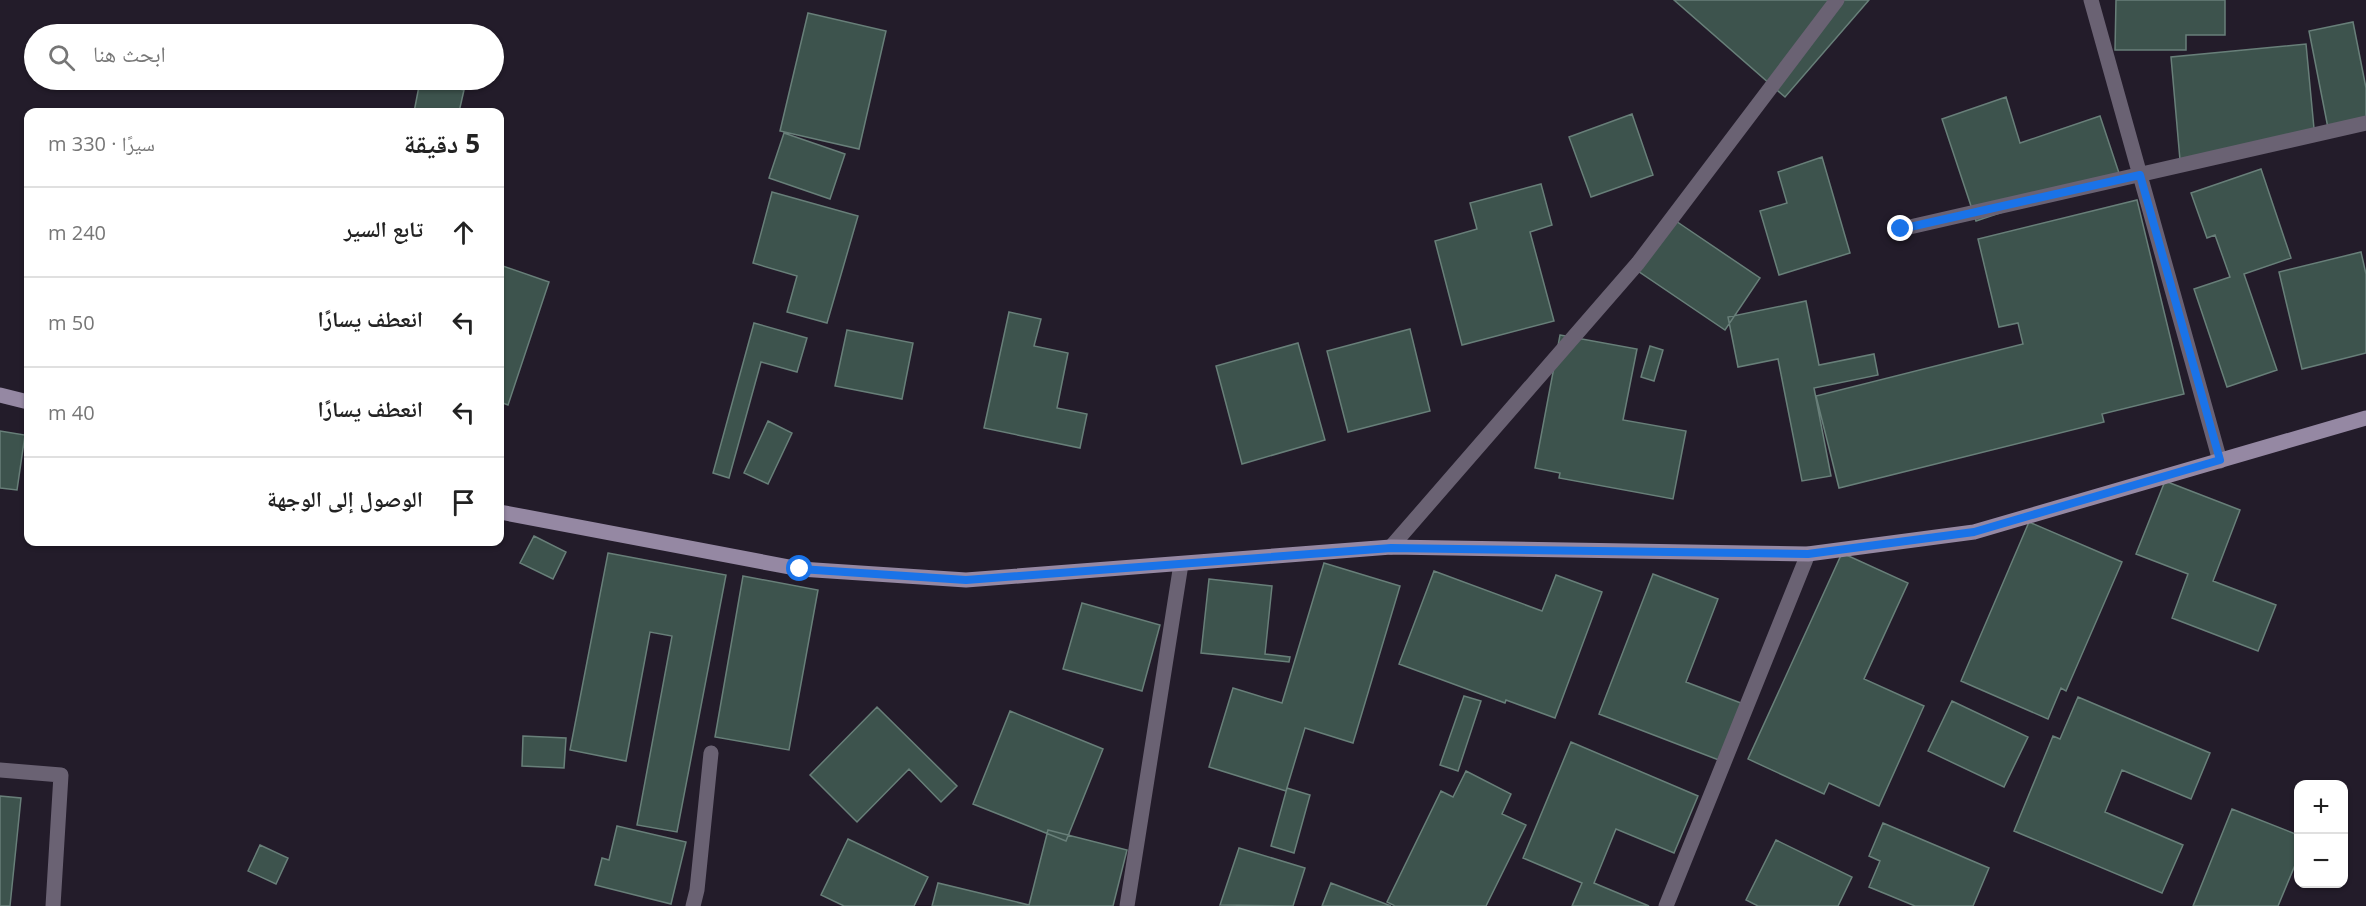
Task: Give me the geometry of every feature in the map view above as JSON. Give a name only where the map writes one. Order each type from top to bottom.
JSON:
[{"type":"main road","points":[[0,395],[24,401]]},
{"type":"main road","points":[[504,513],[800,569],[966,580],[1391,548],[1808,554],[1974,532],[2366,418]]},
{"type":"street","points":[[1391,548],[1638,263],[1837,0]]},
{"type":"street","points":[[2091,0],[2220,460]]},
{"type":"street","points":[[1901,229],[2366,123]]},
{"type":"street","points":[[1666,906],[1808,554]]},
{"type":"street","points":[[1127,906],[1181,564]]},
{"type":"street","points":[[693,906],[697,890],[711,753]]},
{"type":"street","points":[[0,770],[61,775],[53,906]]},
{"type":"building","points":[[1674,0],[1869,0],[1785,97]]},
{"type":"building","points":[[2116,0],[2225,0],[2225,35],[2186,35],[2186,50],[2115,50]]},
{"type":"building","points":[[808,13],[886,31],[859,149],[780,131]]},
{"type":"building","points":[[2353,22],[2366,88],[2366,120],[2328,128],[2309,31]]},
{"type":"building","points":[[2306,44],[2315,139],[2180,160],[2171,57]]},
{"type":"building","points":[[418,90],[464,90],[460,108],[415,108]]},
{"type":"building","points":[[2006,97],[2020,143],[2100,116],[2119,173],[1976,221],[1942,119]]},
{"type":"building","points":[[1632,114],[1653,175],[1591,197],[1569,137]]},
{"type":"building","points":[[784,133],[845,154],[830,199],[769,178]]},
{"type":"building","points":[[1822,157],[1850,253],[1779,275],[1760,211],[1787,203],[1778,172]]},
{"type":"building","points":[[2261,169],[2291,258],[2244,274],[2277,370],[2227,387],[2194,289],[2230,277],[2215,235],[2207,238],[2191,193]]},
{"type":"building","points":[[1541,184],[1552,225],[1530,232],[1554,321],[1462,345],[1435,241],[1477,229],[1470,203]]},
{"type":"building","points":[[772,192],[858,216],[827,323],[787,312],[797,276],[753,263]]},
{"type":"building","points":[[2137,200],[2184,394],[2102,414],[2104,422],[1839,488],[1816,396],[2023,344],[2018,323],[1999,327],[1978,239]]},
{"type":"building","points":[[1667,215],[1760,278],[1725,330],[1632,267]]},
{"type":"building","points":[[2361,252],[2366,274],[2366,353],[2302,369],[2279,272]]},
{"type":"building","points":[[504,266],[549,282],[508,405],[504,404]]},
{"type":"building","points":[[1806,301],[1819,365],[1874,354],[1878,375],[1814,388],[1831,476],[1802,481],[1778,359],[1738,367],[1728,317]]},
{"type":"building","points":[[1009,312],[1041,319],[1034,346],[1068,353],[1057,408],[1087,414],[1080,448],[984,428]]},
{"type":"building","points":[[754,323],[807,338],[797,372],[761,362],[729,478],[713,473]]},
{"type":"building","points":[[1410,329],[1430,411],[1348,432],[1327,351]]},
{"type":"building","points":[[847,330],[913,343],[902,399],[835,386]]},
{"type":"building","points":[[1560,335],[1637,349],[1623,420],[1686,431],[1673,499],[1559,478],[1560,473],[1535,468]]},
{"type":"building","points":[[1298,343],[1325,440],[1242,464],[1216,366]]},
{"type":"building","points":[[1650,346],[1663,350],[1654,381],[1641,377]]},
{"type":"building","points":[[768,421],[792,433],[768,484],[744,473]]},
{"type":"building","points":[[0,431],[24,435],[17,490],[0,488]]},
{"type":"building","points":[[2165,481],[2240,510],[2213,581],[2276,605],[2258,651],[2172,618],[2188,574],[2136,554]]},
{"type":"building","points":[[2029,522],[2122,562],[2066,691],[2061,688],[2048,719],[1961,681]]},
{"type":"building","points":[[534,536],[566,552],[553,579],[520,563]]},
{"type":"building","points":[[608,553],[726,575],[677,832],[637,825],[672,636],[650,632],[626,761],[570,750]]},
{"type":"building","points":[[1842,553],[1908,583],[1864,679],[1924,706],[1879,806],[1829,783],[1824,794],[1748,759]]},
{"type":"building","points":[[1324,563],[1400,586],[1353,743],[1305,728],[1286,791],[1209,767],[1233,688],[1282,703]]},
{"type":"building","points":[[1434,571],[1542,611],[1556,575],[1602,592],[1555,718],[1506,700],[1505,703],[1399,664]]},
{"type":"building","points":[[1653,574],[1718,599],[1686,682],[1746,705],[1724,762],[1599,714]]},
{"type":"building","points":[[743,576],[818,590],[789,750],[715,737]]},
{"type":"building","points":[[1209,579],[1272,586],[1265,654],[1290,657],[1289,662],[1201,653]]},
{"type":"building","points":[[1082,603],[1160,625],[1142,691],[1063,669]]},
{"type":"building","points":[[1464,696],[1481,701],[1458,771],[1440,765]]},
{"type":"building","points":[[2078,697],[2210,753],[2191,799],[2122,770],[2105,812],[2183,845],[2162,893],[2014,831],[2053,736],[2060,739]]},
{"type":"building","points":[[1952,701],[2028,737],[2004,787],[1928,751]]},
{"type":"building","points":[[877,707],[957,786],[941,802],[909,769],[857,822],[810,775]]},
{"type":"building","points":[[1010,711],[1103,749],[1066,841],[973,804]]},
{"type":"building","points":[[523,736],[566,738],[564,768],[522,766]]},
{"type":"building","points":[[1571,742],[1698,796],[1674,853],[1616,829],[1594,883],[1649,906],[1572,906],[1582,883],[1523,858]]},
{"type":"building","points":[[1466,771],[1511,794],[1502,814],[1526,825],[1486,906],[1395,906],[1387,902],[1441,791],[1453,797]]},
{"type":"building","points":[[1287,788],[1310,795],[1294,853],[1271,846]]},
{"type":"building","points":[[0,796],[21,798],[10,906],[0,906]]},
{"type":"building","points":[[2232,809],[2294,833],[2294,868],[2278,906],[2193,906]]},
{"type":"building","points":[[1883,823],[1989,868],[1973,906],[1915,906],[1869,887],[1880,861],[1869,856]]},
{"type":"building","points":[[617,826],[686,842],[671,904],[595,885],[602,858],[609,860]]},
{"type":"building","points":[[1048,830],[1127,850],[1113,906],[932,906],[938,883],[1029,905]]},
{"type":"building","points":[[848,839],[928,877],[914,906],[844,906],[821,895]]},
{"type":"building","points":[[1776,840],[1852,877],[1838,906],[1758,906],[1746,900]]},
{"type":"building","points":[[260,845],[288,858],[276,884],[248,871]]},
{"type":"building","points":[[1239,848],[1305,868],[1293,906],[1220,905]]},
{"type":"building","points":[[1331,883],[1391,906],[1322,906]]},
{"type":"route","points":[[800,569],[966,580],[1391,548],[1808,554],[1974,532],[2220,460],[2140,175],[1901,229]]}]
